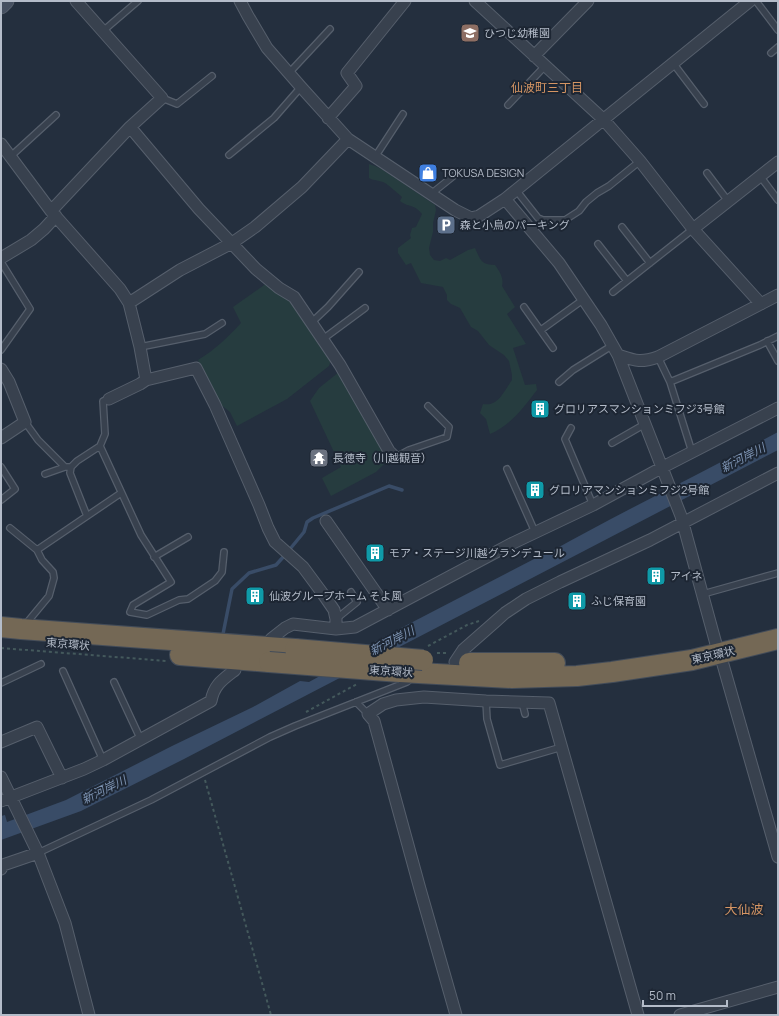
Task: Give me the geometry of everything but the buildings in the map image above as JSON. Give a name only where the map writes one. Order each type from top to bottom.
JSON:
[{"type":"highway","name":"東京環状","points":[[1,627],[21,630],[295,649],[419,664],[512,678],[577,676],[650,667],[718,649],[778,628]]},
{"type":"highway","name":"東京環状","points":[[1,638],[269,662],[419,664],[453,658],[513,664],[613,662],[691,649],[718,649],[778,639]]},
{"type":"street","points":[[1,6],[6,1]]},
{"type":"street","points":[[1,258],[31,240],[130,127],[162,98],[76,1]]},
{"type":"street","points":[[240,1],[267,48],[300,87],[348,139],[455,210],[471,218],[479,216],[505,199],[750,1]]},
{"type":"street","points":[[328,118],[356,86],[347,73],[405,1]]},
{"type":"street","points":[[475,1],[603,119],[640,161],[693,229],[761,304]]},
{"type":"street","points":[[534,56],[588,1]]},
{"type":"street","points":[[130,127],[199,209],[262,273],[279,288],[294,297],[340,365],[389,451],[394,456]]},
{"type":"street","points":[[129,303],[180,270],[232,243],[255,227],[302,187],[348,139]]},
{"type":"street","points":[[1,144],[54,214],[120,289],[129,303],[140,347],[146,380]]},
{"type":"street","points":[[693,229],[778,162]]},
{"type":"street","points":[[505,199],[559,262],[616,350],[682,519],[778,857]]},
{"type":"street","points":[[616,350],[636,361],[646,361],[658,357],[778,295]]},
{"type":"street","points":[[109,399],[146,380],[196,368],[214,404],[275,542],[303,567],[312,578],[334,610],[336,624]]},
{"type":"street","points":[[1,369],[9,382],[25,422],[1,438]]},
{"type":"street","points":[[271,639],[284,628],[293,624],[336,624],[355,627],[535,532],[664,470],[692,452],[778,408]]},
{"type":"street","points":[[453,658],[505,613],[526,600],[682,519],[778,473]]},
{"type":"street","points":[[326,521],[388,610]]},
{"type":"street","points":[[8,799],[103,760],[213,700],[213,690],[223,679],[235,670]]},
{"type":"street","points":[[456,1015],[374,721],[368,714],[383,704],[424,697],[549,703],[638,1015]]},
{"type":"street","points":[[1,742],[36,727],[62,778]]},
{"type":"street","points":[[1,777],[8,799],[37,851],[65,923],[89,1015]]},
{"type":"street","points":[[1,868],[3,865],[37,851]]},
{"type":"street","points":[[680,1015],[778,987]]},
{"type":"lane","points":[[103,31],[138,1]]},
{"type":"lane","points":[[756,1],[778,30]]},
{"type":"lane","points":[[289,73],[330,29]]},
{"type":"lane","points":[[771,53],[778,47]]},
{"type":"lane","points":[[674,63],[704,104]]},
{"type":"lane","points":[[508,105],[545,66]]},
{"type":"lane","points":[[162,98],[177,104],[212,76]]},
{"type":"lane","points":[[229,155],[274,118],[300,87]]},
{"type":"lane","points":[[376,157],[403,114]]},
{"type":"lane","points":[[10,157],[56,115]]},
{"type":"lane","points":[[516,190],[538,218],[543,220],[565,220],[579,211],[597,194],[640,161]]},
{"type":"lane","points":[[707,173],[728,201]]},
{"type":"lane","points":[[431,194],[456,174]]},
{"type":"lane","points":[[760,176],[778,200]]},
{"type":"lane","points":[[622,227],[650,262]]},
{"type":"lane","points":[[613,292],[693,229]]},
{"type":"lane","points":[[598,244],[627,281]]},
{"type":"lane","points":[[1,262],[30,308],[1,350]]},
{"type":"lane","points":[[311,323],[328,307],[359,272]]},
{"type":"lane","points":[[541,330],[584,299]]},
{"type":"lane","points":[[524,307],[553,348]]},
{"type":"lane","points":[[323,339],[365,308]]},
{"type":"lane","points":[[140,347],[205,334],[222,323]]},
{"type":"lane","points":[[670,382],[778,336]]},
{"type":"lane","points":[[768,341],[778,361]]},
{"type":"lane","points":[[559,382],[573,370],[616,350]]},
{"type":"lane","points":[[658,357],[670,382],[692,452]]},
{"type":"lane","points":[[46,474],[68,467],[100,446],[105,434],[103,401],[109,399]]},
{"type":"lane","points":[[394,456],[398,456],[409,450],[447,437],[448,428],[428,406]]},
{"type":"lane","points":[[25,422],[38,440],[68,467],[87,516]]},
{"type":"lane","points":[[612,443],[644,424]]},
{"type":"lane","points":[[571,428],[564,440],[593,505]]},
{"type":"lane","points":[[100,446],[141,535],[170,582],[133,605],[130,612],[147,615],[179,600],[188,599],[215,581],[222,572],[224,552]]},
{"type":"lane","points":[[1,467],[15,489],[1,500]]},
{"type":"lane","points":[[507,469],[535,532]]},
{"type":"lane","points":[[37,550],[121,493]]},
{"type":"lane","points":[[10,528],[37,550],[42,560],[53,572],[54,578],[49,596],[21,630]]},
{"type":"lane","points":[[154,557],[188,537]]},
{"type":"lane","points":[[703,594],[778,573]]},
{"type":"lane","points":[[336,624],[357,602],[351,592]]},
{"type":"lane","points":[[1,683],[41,664]]},
{"type":"lane","points":[[37,851],[151,800],[270,737],[294,726],[406,682],[419,664]]},
{"type":"lane","points":[[63,671],[103,760]]},
{"type":"lane","points":[[114,682],[142,740]]},
{"type":"lane","points":[[486,701],[487,719],[500,765],[562,747]]},
{"type":"lane","points":[[356,702],[368,714]]},
{"type":"lane","points":[[522,702],[525,714]]},
{"type":"path","points":[[1,648],[172,662]]},
{"type":"path","points":[[419,664],[453,658]]},
{"type":"path","points":[[294,726],[299,715],[354,686]]},
{"type":"path","points":[[202,773],[271,1015]]},
{"type":"green space","points":[[369,164],[383,170],[435,205],[436,210],[433,223],[433,232],[429,248],[430,255],[434,260],[440,261],[446,258],[450,260],[468,250],[475,248],[482,261],[490,265],[495,265],[501,275],[502,286],[515,307],[507,314],[526,344],[513,348],[525,385],[536,384],[537,390],[511,421],[490,434],[486,419],[480,413],[483,404],[497,401],[512,380],[509,361],[504,355],[489,345],[478,331],[471,327],[460,308],[451,304],[447,300],[447,295],[443,287],[421,283],[411,263],[406,265],[398,253],[398,248],[411,238],[410,235],[412,228],[416,227],[422,214],[416,208],[400,201],[402,197],[386,184],[369,178]]},
{"type":"green space","points":[[267,283],[292,301],[331,360],[329,366],[287,399],[237,426],[230,412],[216,401],[198,360],[221,343],[241,323],[233,307]]},
{"type":"green space","points":[[339,372],[389,459],[376,472],[331,496],[322,478],[341,467],[310,401],[319,388]]},
{"type":"water","name":"新河岸川","points":[[778,432],[778,450],[81,811],[1,840],[1,816],[5,815],[7,822],[66,800],[253,707],[300,681],[309,682],[376,641],[550,552]]},
{"type":"waterway","points":[[290,549],[304,532],[307,522],[313,518],[389,486],[402,490]]},
{"type":"waterway","points":[[223,634],[232,589],[249,573],[276,565],[285,555]]},
{"type":"place","name":"ひつじ幼稚園","points":[[470,33]]},
{"type":"place","name":"TOKUSA DESIGN","points":[[428,173]]},
{"type":"place","name":"森と小鳥のパーキング","points":[[446,225]]},
{"type":"place","name":"グロリアスマンションミフジ3号館","points":[[540,409]]},
{"type":"place","name":"長徳寺（川越観音）","points":[[319,458]]},
{"type":"place","name":"グロリアマンションミフジ2号館","points":[[535,490]]},
{"type":"place","name":"モア・ステージ川越グランデュール","points":[[375,553]]},
{"type":"place","name":"アイネ","points":[[656,576]]},
{"type":"place","name":"仙波グループホーム そよ風","points":[[255,596]]},
{"type":"place","name":"ふじ保育園","points":[[577,601]]},
{"type":"district","name":"仙波町三丁目","points":[[547,88]]},
{"type":"district","name":"大仙波","points":[[744,909]]}]
